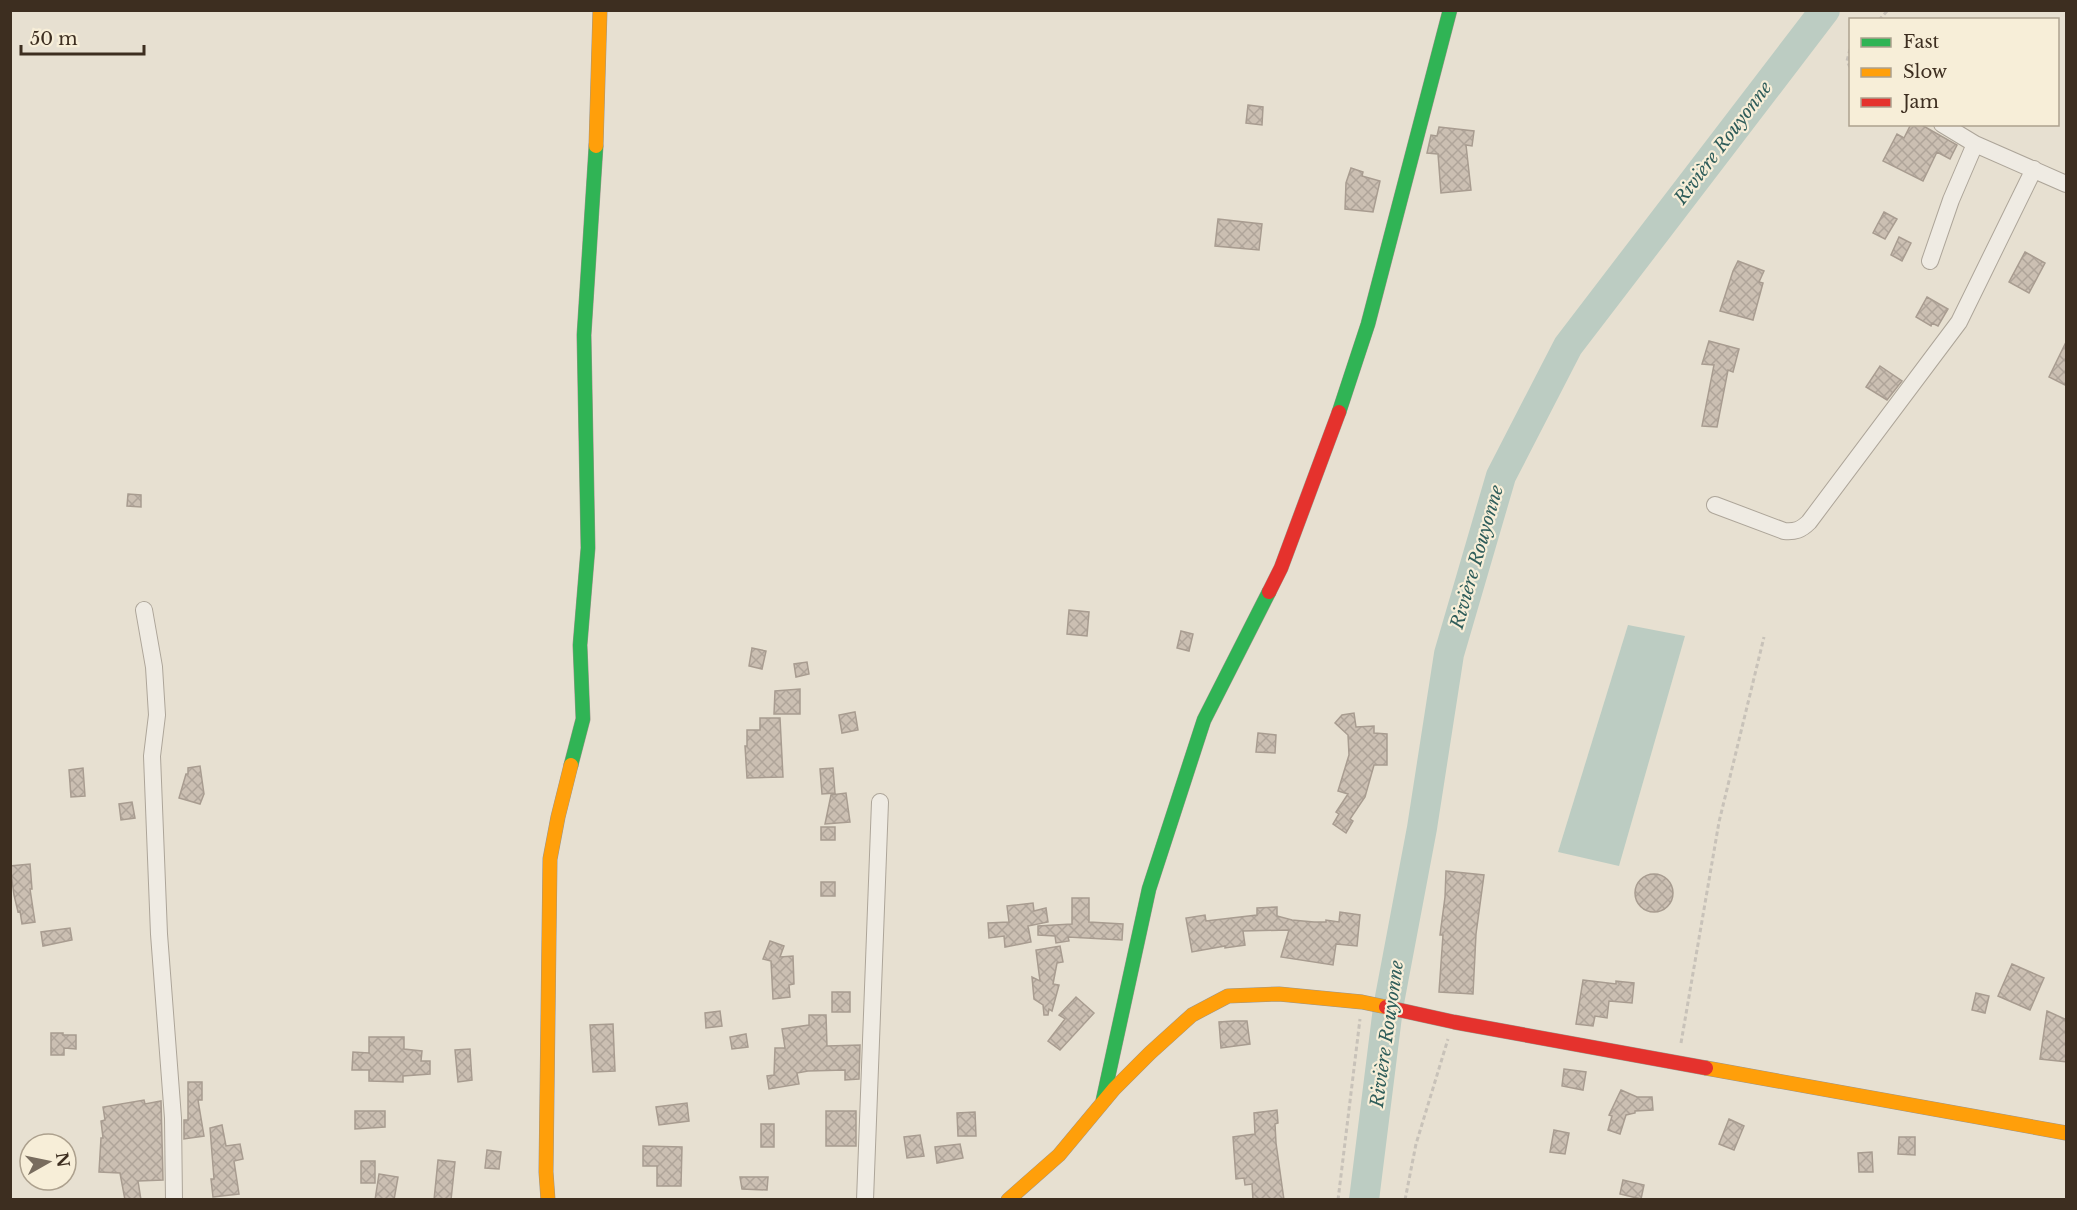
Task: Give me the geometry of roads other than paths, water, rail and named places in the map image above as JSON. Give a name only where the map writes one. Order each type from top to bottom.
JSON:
[{"type":"street","points":[[548,1200],[546,1172],[550,859],[558,817],[583,719],[580,645],[588,548],[584,334],[597,127],[600,10]]},
{"type":"street","points":[[1102,1102],[1149,889],[1204,720],[1281,568],[1334,428],[1368,324],[1450,10]]},
{"type":"street","points":[[1945,126],[1975,144],[2067,184]]},
{"type":"street","points":[[1930,261],[1951,200],[1975,144]]},
{"type":"street","points":[[1714,505],[1784,531],[1794,532],[1809,522],[1959,322],[2034,170]]},
{"type":"street","points":[[144,610],[154,667],[157,715],[152,756],[159,934],[173,1118],[174,1200]]},
{"type":"street","points":[[865,1200],[880,802]]},
{"type":"street","points":[[1008,1200],[1059,1155],[1102,1102],[1150,1053],[1192,1015],[1228,996],[1279,994],[1362,1002],[1454,1022],[2067,1133]]},
{"type":"waterway","name":"Rivière Rouyonne","points":[[1364,1200],[1388,1008],[1422,828],[1449,654],[1501,476],[1568,346],[1825,10]]}]
